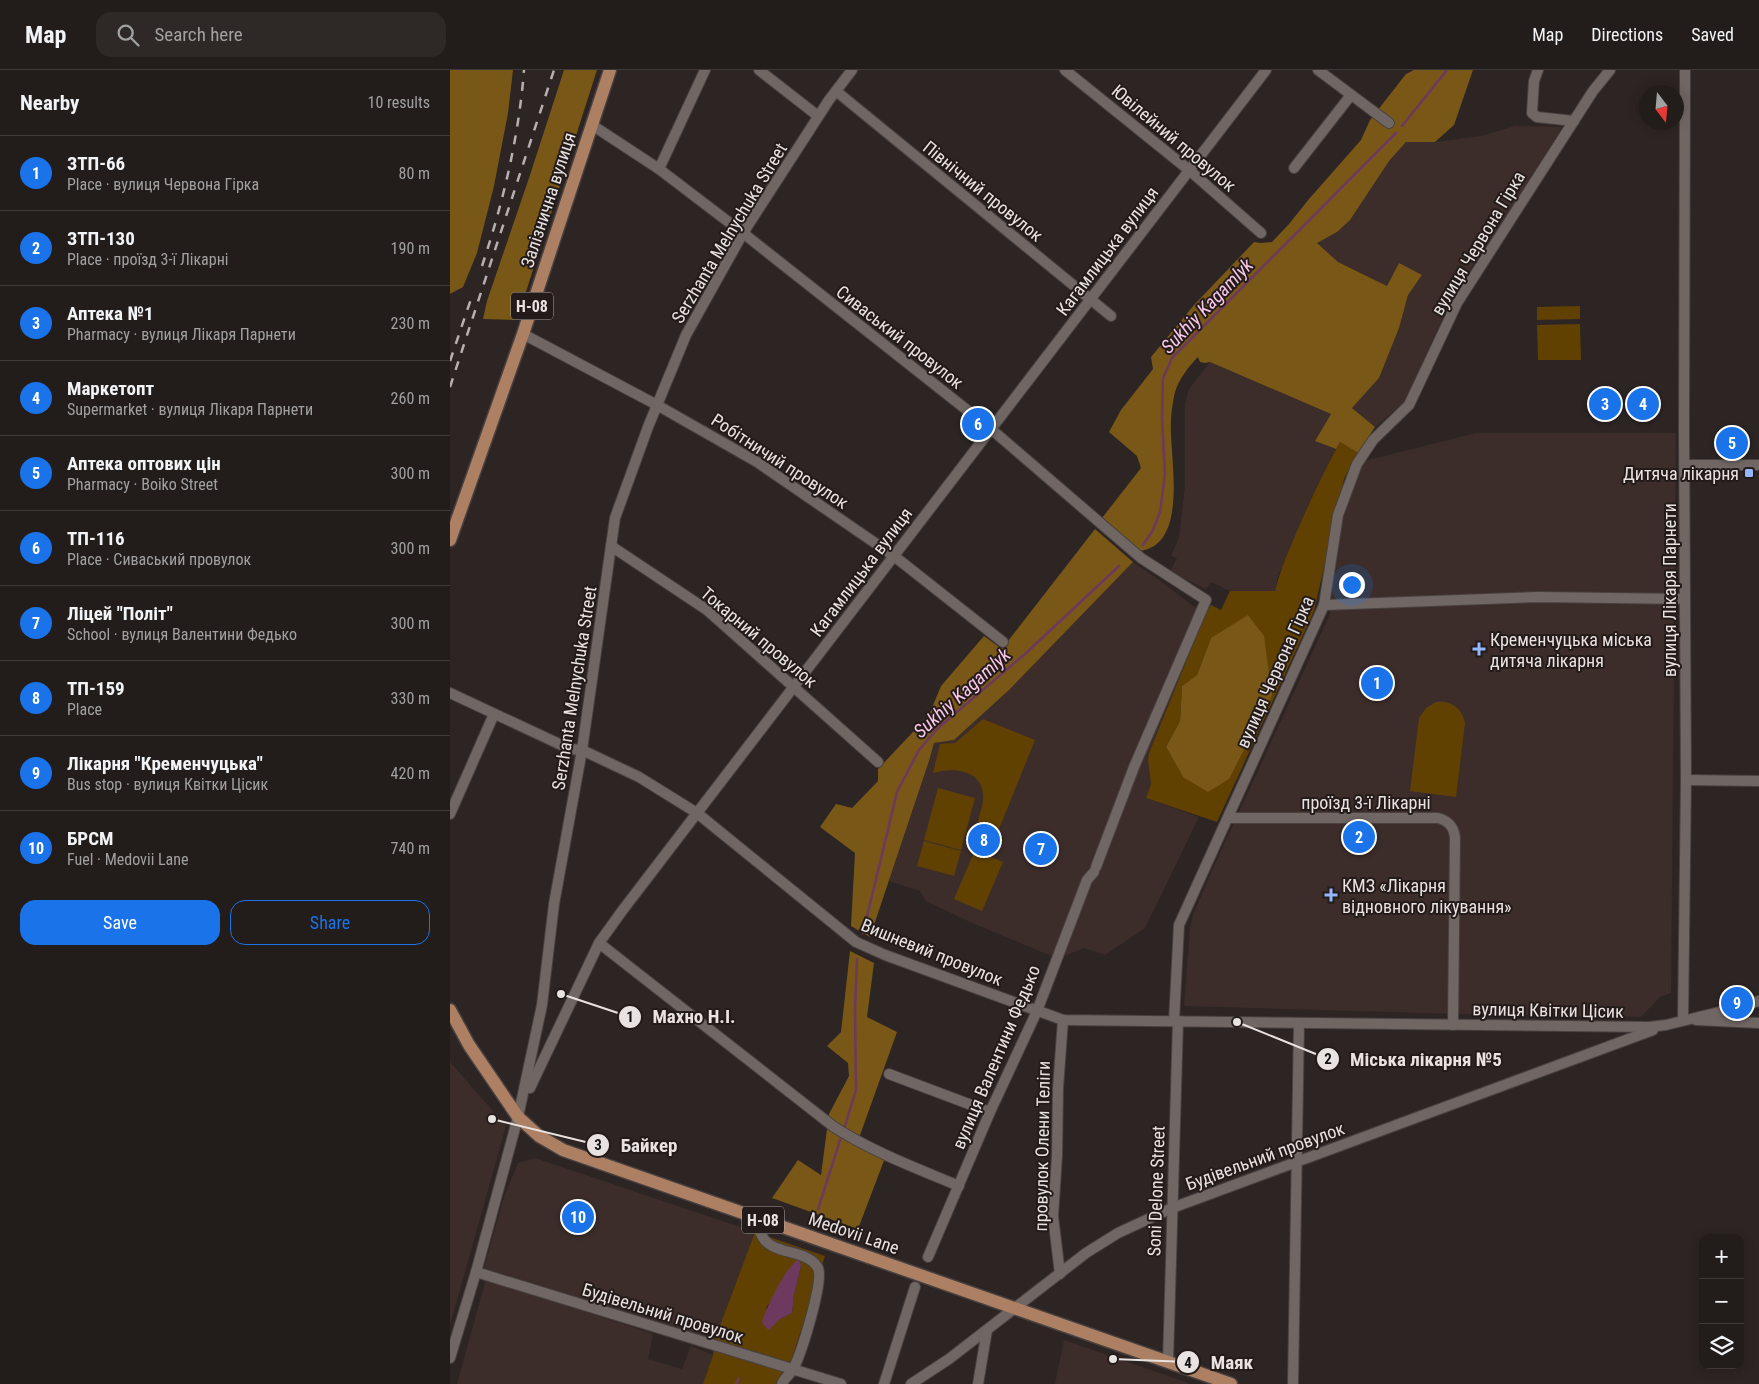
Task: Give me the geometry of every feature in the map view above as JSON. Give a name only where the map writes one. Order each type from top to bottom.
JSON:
[{"type":"main road","name":"Залізнична вулиця","points":[[450,540],[522,334],[610,70]]},
{"type":"main road","name":"Н-08","points":[[450,1010],[469,1045],[518,1117]]},
{"type":"main road","name":"Medovii Lane","points":[[518,1117],[540,1136],[563,1150],[1016,1308]]},
{"type":"main road","name":"Н-08","points":[[1016,1308],[1231,1384]]},
{"type":"street","points":[[659,169],[705,70]]},
{"type":"street","points":[[759,70],[818,116]]},
{"type":"street","name":"Serzhanta Melnychuka Street","points":[[450,1358],[476,1272],[518,1117],[542,1004],[554,904],[582,750],[615,518],[657,405],[686,336],[743,233],[818,116],[852,70]]},
{"type":"street","name":"Ювілейний провулок","points":[[1065,70],[1189,170],[1261,233]]},
{"type":"street","name":"Кагамлицька вулиця","points":[[518,1117],[535,1074],[599,943],[1266,70]]},
{"type":"street","points":[[1318,70],[1389,123]]},
{"type":"street","points":[[1538,70],[1534,81],[1532,113],[1538,117],[1574,121]]},
{"type":"street","name":"вулиця Червона Гірка","points":[[1176,1021],[1179,925],[1324,605],[1338,515],[1358,464],[1374,440],[1410,405],[1457,303],[1593,91],[1610,70]]},
{"type":"street","name":"вулиця Лікаря Парнети","points":[[1683,1020],[1686,780],[1686,70]]},
{"type":"street","name":"Північний провулок","points":[[836,91],[1111,316]]},
{"type":"street","points":[[1294,168],[1351,95]]},
{"type":"street","name":"Сиваський провулок","points":[[592,125],[659,169],[743,233],[991,429],[1140,558],[1206,600]]},
{"type":"street","name":"Робітничий провулок","points":[[522,334],[657,405],[757,462],[894,556],[1003,642]]},
{"type":"street","points":[[1685,465],[1759,466]]},
{"type":"street","name":"Токарний провулок","points":[[611,546],[707,610],[878,762]]},
{"type":"street","points":[[1324,605],[1538,597],[1685,599]]},
{"type":"street","name":"вулиця Валентини Федько","points":[[928,1257],[990,1112],[1037,1011],[1086,880],[1095,869],[1134,767],[1206,600]]},
{"type":"street","name":"Вишневий провулок","points":[[450,693],[570,749],[582,750],[639,777],[697,814],[856,942],[885,955],[1063,1020],[1411,1024]]},
{"type":"street","points":[[450,814],[494,714]]},
{"type":"street","points":[[1686,780],[1759,781]]},
{"type":"street","name":"проїзд 3-ї Лікарні","points":[[1228,818],[1429,817],[1445,820],[1454,831],[1455,838],[1453,1025]]},
{"type":"street","points":[[599,943],[834,1127],[891,1158],[959,1186]]},
{"type":"street","name":"вулиця Квітки Цісик","points":[[1411,1024],[1649,1027],[1666,1025],[1759,1001]]},
{"type":"street","name":"провулок Олени Теліги","points":[[1060,1274],[1053,1216],[1057,1156],[1058,1088],[1063,1020]]},
{"type":"street","name":"вулиця Квітки Цісик","points":[[1683,1020],[1759,1022]]},
{"type":"street","name":"Soni Delone Street","points":[[1168,1362],[1176,1021]]},
{"type":"street","points":[[1293,1384],[1299,1023]]},
{"type":"street","name":"Будівельний провулок","points":[[911,1384],[949,1359],[1086,1253],[1118,1233],[1172,1208],[1666,1025]]},
{"type":"street","points":[[890,1074],[990,1112]]},
{"type":"street","points":[[757,1218],[761,1236],[768,1244],[805,1258],[816,1265],[818,1270],[818,1284],[813,1310],[793,1370],[784,1378],[782,1384]]},
{"type":"street","name":"Будівельний провулок","points":[[476,1272],[840,1384]]},
{"type":"street","points":[[884,1384],[915,1287]]},
{"type":"street","points":[[978,1384],[987,1330]]},
{"type":"shaded area","points":[[450,70],[513,70],[508,113],[494,186],[477,253],[463,287],[450,294]]},
{"type":"shaded area","points":[[564,70],[597,70],[516,320],[483,319],[487,301]]},
{"type":"shaded area","points":[[1414,70],[1473,70],[1454,125],[1435,142],[1406,142],[1389,161],[1350,220],[1337,232],[1317,243],[1338,262],[1387,286],[1399,263],[1422,275],[1408,295],[1399,328],[1379,378],[1352,408],[1375,427],[1358,453],[1340,442],[1336,449],[1315,441],[1331,414],[1210,362],[1200,362],[1198,357],[1179,382],[1173,403],[1171,437],[1174,497],[1166,533],[1156,545],[1140,551],[1102,518],[1141,468],[1137,456],[1109,432],[1121,410],[1153,369],[1151,357],[1194,305],[1254,242],[1272,242],[1289,224],[1361,140],[1370,120],[1406,74]]},
{"type":"shaded area","points":[[1515,126],[1562,127],[1490,242],[1455,291],[1405,401],[1375,427],[1352,408],[1379,378],[1399,328],[1408,295],[1422,275],[1399,264],[1387,286],[1338,262],[1317,243],[1337,232],[1389,161],[1406,142],[1435,142],[1481,136]]},
{"type":"shaded area","points":[[1580,306],[1580,319],[1537,320],[1537,307]]},
{"type":"shaded area","points":[[1580,324],[1581,360],[1538,360],[1537,325]]},
{"type":"shaded area","points":[[1210,362],[1331,414],[1315,441],[1336,449],[1311,499],[1278,576],[1275,591],[1230,591],[1211,582],[1206,589],[1170,572],[1177,558],[1171,556],[1179,537],[1185,486],[1185,404],[1189,389]]},
{"type":"shaded area","points":[[1476,433],[1676,433],[1671,993],[1660,997],[1641,1017],[1184,1006],[1190,929],[1193,915],[1330,614],[1334,564],[1351,483],[1360,462]]},
{"type":"shaded area","points":[[1340,442],[1358,453],[1344,479],[1314,611],[1217,822],[1146,798],[1151,784],[1149,753],[1205,615],[1211,605],[1221,610],[1230,591],[1275,591],[1282,567],[1297,530]],"holes":[[[1211,638],[1183,777],[1166,747],[1180,721],[1182,686],[1197,675]]]},
{"type":"shaded area","points":[[1095,529],[1133,562],[1009,690],[954,740],[934,743],[870,937],[851,926],[855,853],[820,827],[836,804],[852,808],[878,781],[878,769],[929,715],[941,686],[984,636],[999,647],[1008,641]]},
{"type":"shaded area","points":[[1133,562],[1205,615],[1149,753],[1151,784],[1146,798],[1199,817],[1145,928],[1105,955],[1084,948],[1064,956],[1061,960],[970,922],[926,901],[920,891],[889,881],[934,743],[954,740],[1009,690]]},
{"type":"shaded area","points":[[1248,615],[1264,636],[1272,695],[1229,779],[1208,792],[1183,777],[1166,747],[1180,721],[1182,686],[1197,675],[1211,638]]},
{"type":"shaded area","points":[[1436,702],[1446,702],[1455,706],[1464,718],[1456,797],[1410,791],[1419,718],[1426,708]]},
{"type":"shaded area","points":[[983,719],[1035,740],[999,829],[995,830],[984,828],[978,821],[983,794],[977,779],[957,770],[933,773],[940,744],[955,743]]},
{"type":"shaded area","points":[[938,788],[975,798],[961,850],[924,840]]},
{"type":"shaded area","points":[[924,841],[961,851],[954,876],[917,866]]},
{"type":"shaded area","points":[[975,850],[1003,862],[982,911],[954,899]]},
{"type":"shaded area","points":[[850,951],[874,963],[867,1017],[897,1032],[859,1138],[888,1150],[858,1229],[772,1198],[798,1160],[821,1175],[829,1114],[849,1076],[848,1063],[827,1046],[841,1032]]},
{"type":"shaded area","points":[[450,1062],[506,1126],[450,1325]]},
{"type":"shaded area","points":[[535,1158],[755,1232],[715,1339],[484,1268],[504,1197],[518,1163]]},
{"type":"shaded area","points":[[755,1232],[825,1256],[792,1358],[778,1384],[703,1384],[713,1355],[715,1339]],"holes":[[[801,1266],[792,1313],[780,1319],[766,1308]]]},
{"type":"shaded area","points":[[799,1259],[801,1266],[792,1313],[780,1319],[769,1330],[762,1322],[768,1307],[788,1270]]},
{"type":"shaded area","points":[[486,1279],[653,1334],[648,1359],[682,1369],[691,1346],[713,1355],[703,1384],[457,1384]]},
{"type":"shaded area","points":[[1064,1340],[1191,1384],[1055,1384]]},
{"type":"waterway","name":"Sukhiy Kagamlyk","points":[[1402,126],[1447,70]]},
{"type":"waterway","name":"Sukhiy Kagamlyk","points":[[1143,545],[1153,530],[1160,512],[1165,475],[1162,418],[1163,378],[1172,358],[1396,133]]},
{"type":"waterway","name":"Sukhiy Kagamlyk","points":[[863,933],[897,792],[919,750],[937,729],[1025,654],[1119,566]]},
{"type":"waterway","name":"Sukhiy Kagamlyk","points":[[844,1129],[856,1090],[855,1008],[857,959]]},
{"type":"waterway","name":"Sukhiy Kagamlyk","points":[[818,1209],[842,1134]]},
{"type":"waterway","name":"Sukhiy Kagamlyk","points":[[736,1384],[739,1378]]},
{"type":"railway","points":[[482,266],[497,218],[509,169],[522,95],[524,70]]},
{"type":"railway","points":[[450,387],[554,70]]},
{"type":"railway","points":[[450,361],[471,299]]},
{"type":"place","name":"Аптека №1","points":[[1605,404]]},
{"type":"place","name":"Маркетопт","points":[[1643,404]]},
{"type":"place","name":"ТП-116","points":[[978,424]]},
{"type":"place","name":"Аптека оптових цін","points":[[1732,443]]},
{"type":"place","name":"Дитяча лікарня","points":[[1749,473]]},
{"type":"place","name":"Кременчуцька міська дитяча лікарня","points":[[1479,649]]},
{"type":"place","name":"ЗТП-66","points":[[1377,683]]},
{"type":"place","name":"ЗТП-130","points":[[1359,837]]},
{"type":"place","name":"ТП-159","points":[[984,840]]},
{"type":"place","name":"Ліцей \"Політ\"","points":[[1041,849]]},
{"type":"place","name":"КМЗ «Лікарня відновного лікування»","points":[[1331,895]]},
{"type":"place","name":"Махно Н.І.","points":[[561,994]]},
{"type":"place","name":"Лікарня \"Кременчуцька\"","points":[[1737,1003]]},
{"type":"place","name":"Міська лікарня №5","points":[[1237,1022]]},
{"type":"place","name":"Байкер","points":[[492,1119]]},
{"type":"place","name":"БРСМ","points":[[578,1217]]},
{"type":"place","name":"Маяк","points":[[1113,1359]]}]
